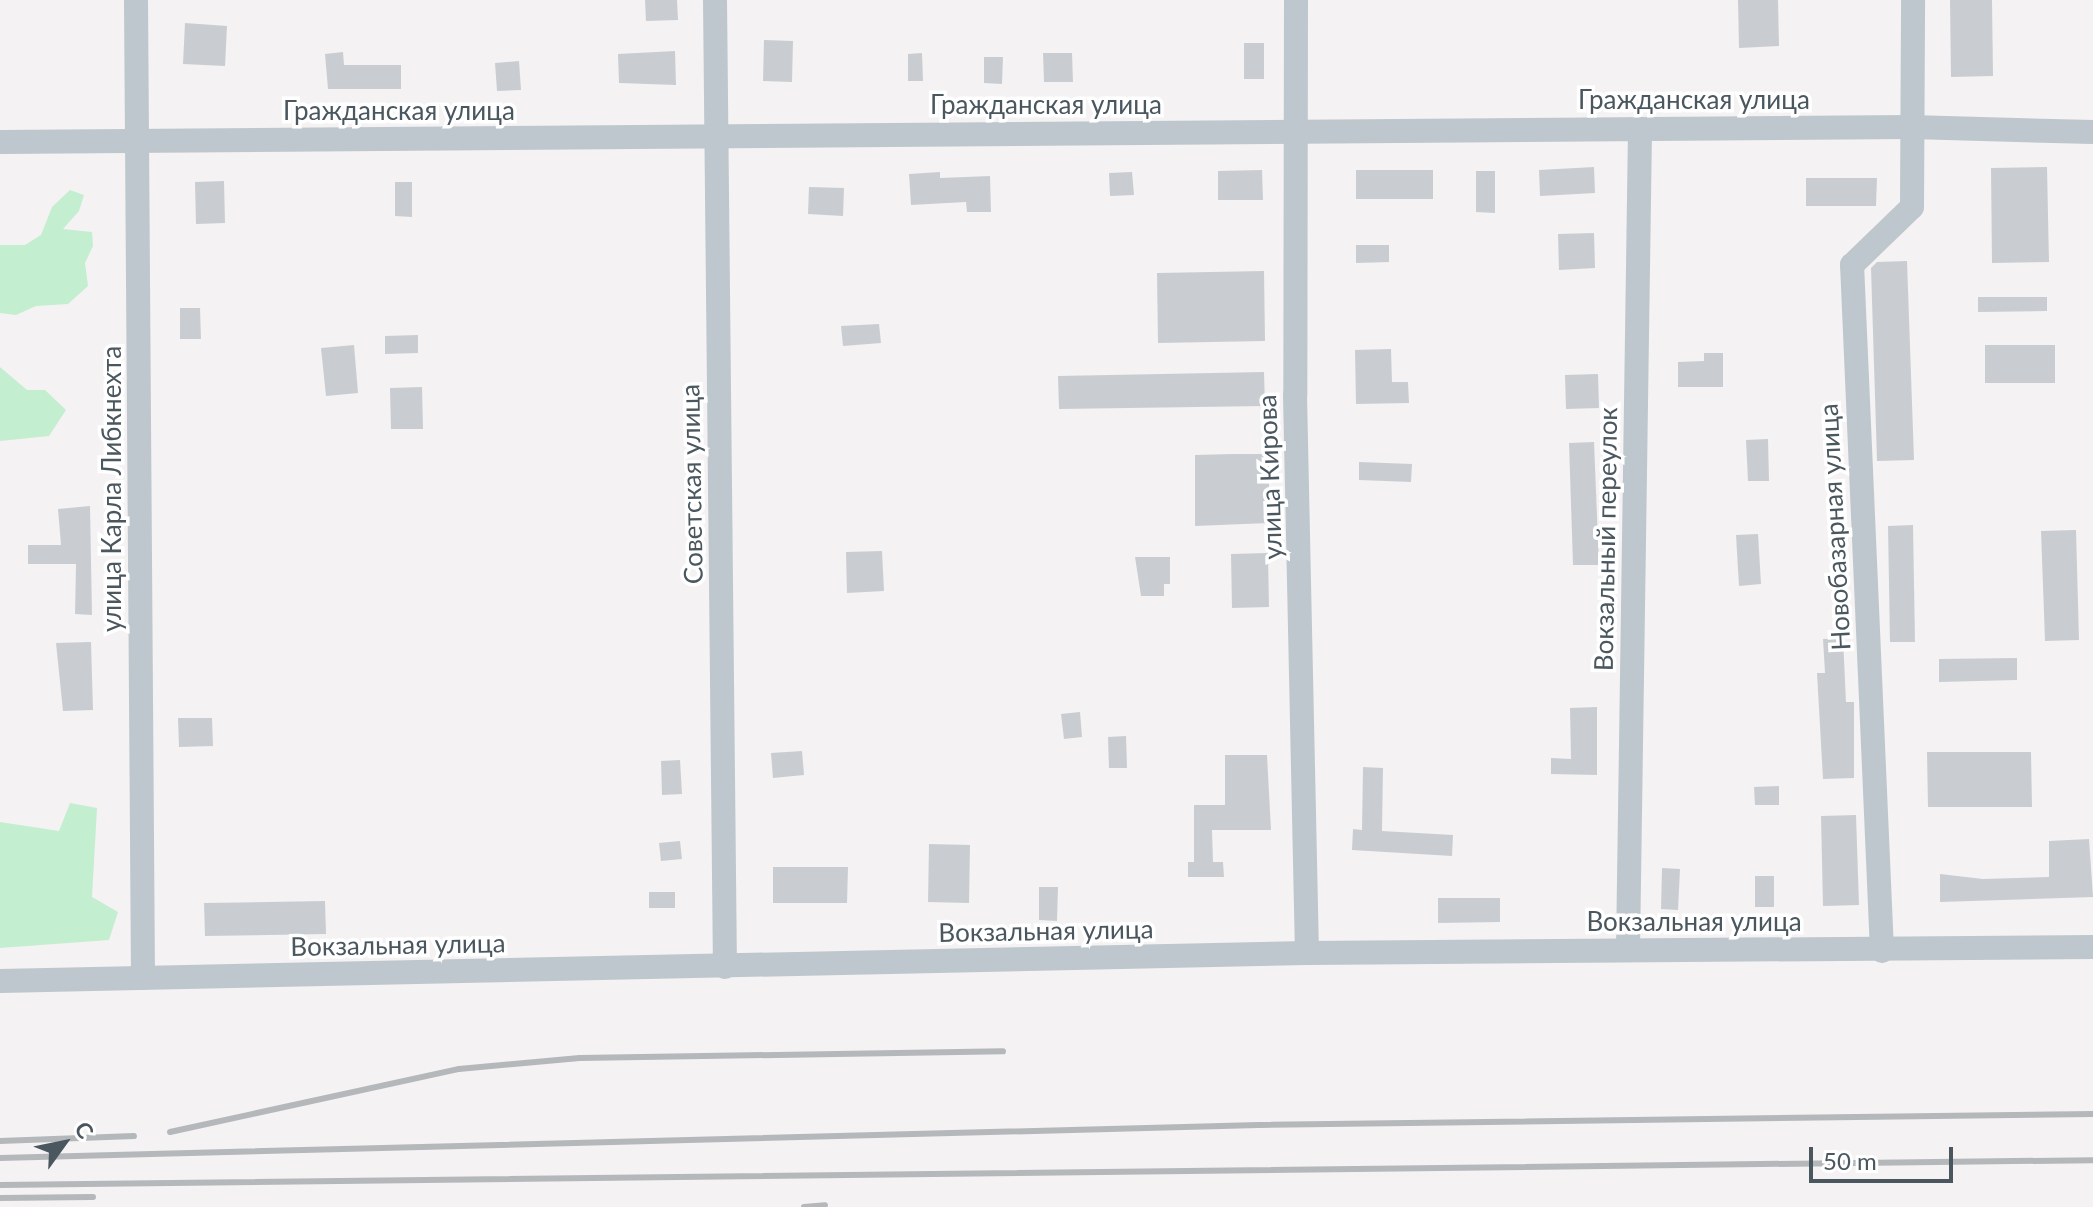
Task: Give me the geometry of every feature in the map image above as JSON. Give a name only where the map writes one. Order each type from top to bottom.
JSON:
[{"type":"street","name":"улица Карла Либкнехта","points":[[136,0],[141,139],[143,978]]},
{"type":"street","name":"Советская улица","points":[[715,0],[725,967]]},
{"type":"street","name":"улица Кирова","points":[[1296,0],[1295,131],[1307,953]]},
{"type":"street","name":"Новобазарная улица","points":[[1882,951],[1852,265],[1912,207],[1913,0]]},
{"type":"street","name":"Гражданская улица","points":[[0,142],[1911,127],[2093,132]]},
{"type":"street","name":"Вокзальный переулок","points":[[1628,949],[1640,129]]},
{"type":"street","name":"Вокзальная улица","points":[[0,981],[1307,953],[2093,947]]},
{"type":"green space","points":[[70,190],[84,195],[79,211],[63,229],[92,232],[93,246],[85,263],[88,286],[68,304],[36,306],[16,315],[0,313],[0,245],[25,245],[41,235],[52,207]]},
{"type":"green space","points":[[0,367],[27,390],[45,390],[66,410],[49,436],[0,441]]},
{"type":"green space","points":[[70,803],[97,808],[92,897],[118,912],[109,940],[0,948],[0,822],[59,831]]},
{"type":"building","points":[[645,0],[677,0],[678,20],[646,21]]},
{"type":"building","points":[[1738,0],[1778,0],[1779,46],[1739,48]]},
{"type":"building","points":[[1950,0],[1992,0],[1993,76],[1951,77]]},
{"type":"building","points":[[185,23],[227,26],[225,66],[183,64]]},
{"type":"building","points":[[764,40],[793,41],[792,82],[763,81]]},
{"type":"building","points":[[1244,43],[1264,43],[1264,79],[1244,79]]},
{"type":"building","points":[[675,51],[676,85],[619,83],[618,54]]},
{"type":"building","points":[[343,52],[344,65],[401,65],[401,89],[328,89],[325,54]]},
{"type":"building","points":[[922,53],[923,81],[908,81],[908,54]]},
{"type":"building","points":[[1043,53],[1072,53],[1073,82],[1044,82]]},
{"type":"building","points":[[984,57],[1003,57],[1002,84],[984,83]]},
{"type":"building","points":[[519,61],[521,90],[497,91],[495,63]]},
{"type":"building","points":[[1594,167],[1595,193],[1540,196],[1539,170]]},
{"type":"building","points":[[2047,167],[2049,262],[1992,263],[1991,168]]},
{"type":"building","points":[[1262,170],[1263,200],[1218,200],[1218,171]]},
{"type":"building","points":[[1356,170],[1433,170],[1433,199],[1356,199]]},
{"type":"building","points":[[1476,171],[1495,171],[1495,213],[1476,212]]},
{"type":"building","points":[[940,172],[940,178],[990,176],[991,212],[967,212],[966,202],[911,205],[909,174]]},
{"type":"building","points":[[1132,172],[1134,195],[1110,196],[1109,173]]},
{"type":"building","points":[[1806,178],[1877,178],[1876,206],[1806,206]]},
{"type":"building","points":[[224,181],[225,223],[196,224],[195,182]]},
{"type":"building","points":[[395,182],[412,182],[412,217],[395,216]]},
{"type":"building","points":[[809,187],[844,188],[843,216],[808,214]]},
{"type":"building","points":[[1594,233],[1595,268],[1559,270],[1558,234]]},
{"type":"building","points":[[1356,245],[1389,245],[1389,262],[1356,263]]},
{"type":"building","points":[[1907,261],[1914,460],[1877,461],[1871,268],[1877,262]]},
{"type":"building","points":[[1264,271],[1265,341],[1158,343],[1157,273]]},
{"type":"building","points":[[1978,297],[2047,297],[2047,311],[1978,312]]},
{"type":"building","points":[[180,308],[200,308],[201,339],[180,339]]},
{"type":"building","points":[[879,324],[881,343],[843,346],[841,326]]},
{"type":"building","points":[[418,335],[418,353],[385,354],[385,336]]},
{"type":"building","points":[[354,345],[358,393],[326,396],[321,348]]},
{"type":"building","points":[[1985,345],[2055,345],[2055,383],[1985,383]]},
{"type":"building","points":[[1391,349],[1392,382],[1408,382],[1409,403],[1356,404],[1355,350]]},
{"type":"building","points":[[1704,353],[1723,353],[1723,387],[1678,387],[1678,362],[1704,361]]},
{"type":"building","points":[[1264,372],[1265,406],[1059,409],[1058,376]]},
{"type":"building","points":[[1598,374],[1599,408],[1566,409],[1565,375]]},
{"type":"building","points":[[422,387],[423,429],[391,429],[390,388]]},
{"type":"building","points":[[1768,439],[1769,481],[1748,481],[1746,440]]},
{"type":"building","points":[[1594,442],[1599,565],[1573,565],[1569,443]]},
{"type":"building","points":[[1269,454],[1269,523],[1195,526],[1195,455]]},
{"type":"building","points":[[1359,462],[1412,464],[1411,482],[1359,480]]},
{"type":"building","points":[[90,506],[92,615],[75,614],[76,564],[28,564],[28,545],[61,545],[58,509]]},
{"type":"building","points":[[1913,525],[1915,642],[1890,642],[1888,526]]},
{"type":"building","points":[[2076,530],[2079,640],[2045,641],[2041,531]]},
{"type":"building","points":[[1758,534],[1761,584],[1739,586],[1736,535]]},
{"type":"building","points":[[882,551],[884,591],[847,593],[846,552]]},
{"type":"building","points":[[1268,553],[1269,607],[1232,608],[1231,554]]},
{"type":"building","points":[[1135,557],[1170,557],[1170,584],[1164,584],[1164,596],[1141,596]]},
{"type":"building","points":[[1843,638],[1846,702],[1854,702],[1854,778],[1823,779],[1817,673],[1825,673],[1823,639]]},
{"type":"building","points":[[91,642],[93,710],[63,711],[56,643]]},
{"type":"building","points":[[2017,658],[2017,680],[1939,682],[1939,659]]},
{"type":"building","points":[[1597,707],[1597,775],[1551,774],[1551,758],[1571,759],[1570,708]]},
{"type":"building","points":[[1080,712],[1082,737],[1064,739],[1061,714]]},
{"type":"building","points":[[178,718],[212,718],[213,746],[179,747]]},
{"type":"building","points":[[1126,736],[1127,768],[1109,768],[1108,737]]},
{"type":"building","points":[[802,751],[804,775],[773,778],[771,753]]},
{"type":"building","points":[[1927,752],[2031,752],[2032,807],[1928,807]]},
{"type":"building","points":[[1225,755],[1267,755],[1271,830],[1212,830],[1213,862],[1223,862],[1224,877],[1188,877],[1188,862],[1194,862],[1194,805],[1225,805]]},
{"type":"building","points":[[680,760],[682,794],[662,795],[661,761]]},
{"type":"building","points":[[1363,767],[1383,768],[1382,831],[1453,835],[1452,856],[1352,850],[1353,829],[1362,830]]},
{"type":"building","points":[[1779,786],[1779,805],[1755,805],[1754,787]]},
{"type":"building","points":[[1856,815],[1859,905],[1823,906],[1821,816]]},
{"type":"building","points":[[2089,839],[2093,897],[1940,902],[1940,874],[1983,879],[2049,877],[2049,841]]},
{"type":"building","points":[[680,841],[682,859],[661,861],[659,843]]},
{"type":"building","points":[[929,844],[970,845],[969,903],[928,902]]},
{"type":"building","points":[[773,867],[848,867],[847,903],[773,903]]},
{"type":"building","points":[[1662,868],[1680,869],[1678,910],[1661,909]]},
{"type":"building","points":[[1755,876],[1774,876],[1774,907],[1755,907]]},
{"type":"building","points":[[1039,887],[1058,887],[1057,921],[1039,920]]},
{"type":"building","points":[[649,892],[675,892],[675,908],[649,908]]},
{"type":"building","points":[[1438,898],[1500,898],[1500,922],[1438,923]]},
{"type":"building","points":[[325,901],[326,934],[205,936],[204,903]]},
{"type":"railway","points":[[170,1132],[459,1069],[580,1058],[1003,1051]]},
{"type":"railway","points":[[0,1158],[1259,1125],[2093,1114]]},
{"type":"railway","points":[[0,1141],[134,1136]]},
{"type":"railway","points":[[0,1185],[2093,1160]]},
{"type":"railway","points":[[0,1198],[93,1197]]},
{"type":"railway","points":[[804,1207],[825,1205]]}]
